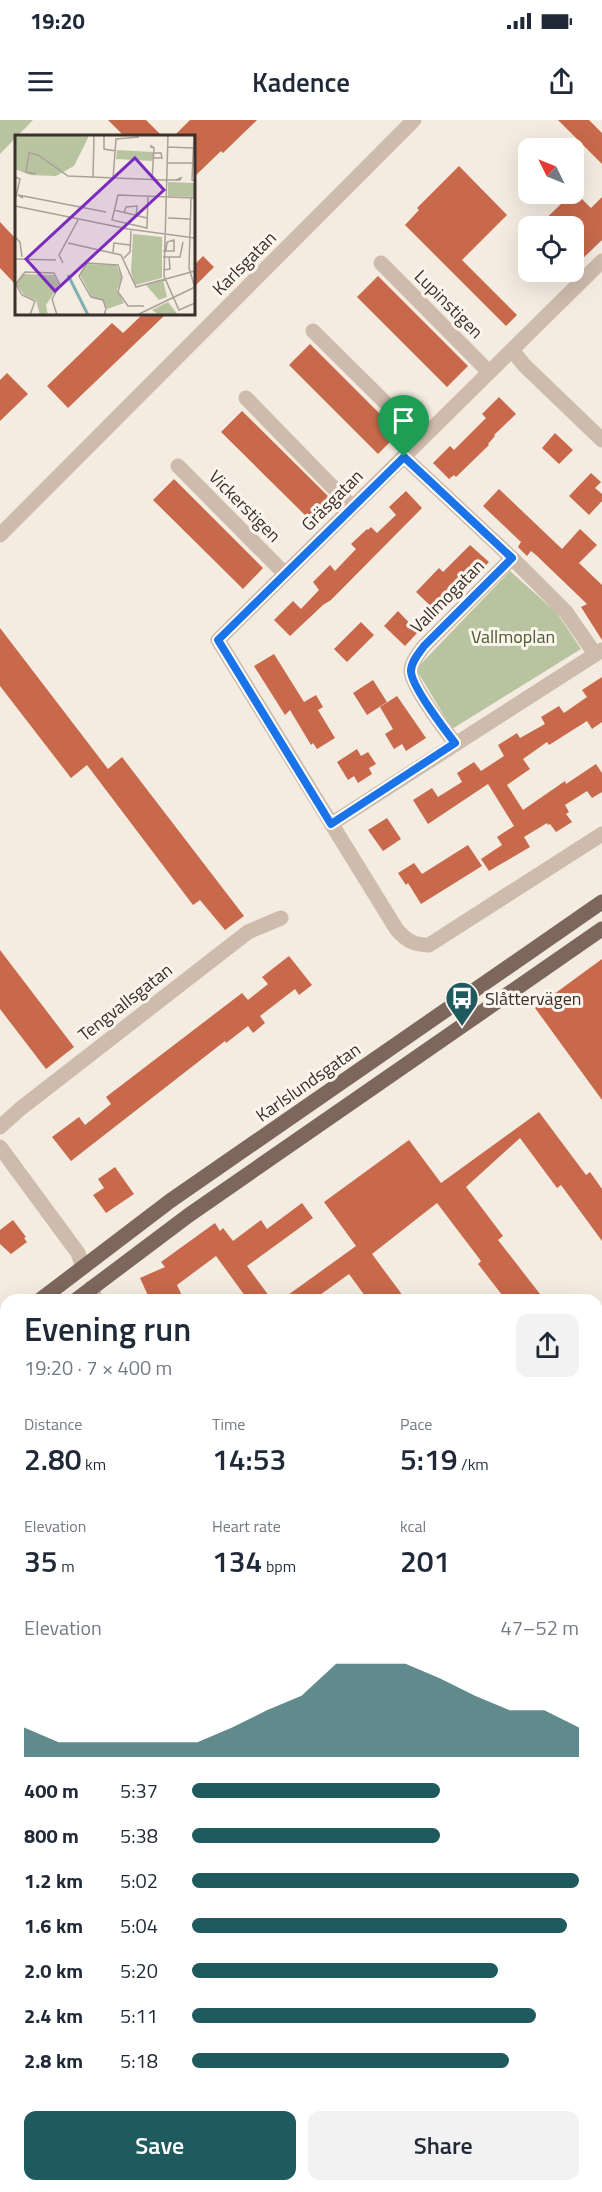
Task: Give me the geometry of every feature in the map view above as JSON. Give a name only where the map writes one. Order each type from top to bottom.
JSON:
[{"type":"main road","name":"Karlslundsgatan","points":[[48,1294],[179,1194],[602,902]]},
{"type":"main road","points":[[83,1267],[94,1294],[189,1215],[602,929]]},
{"type":"street","name":"Karlsgatan","points":[[0,535],[414,120]]},
{"type":"street","name":"Gräsgatan","points":[[331,824],[218,640],[602,261]]},
{"type":"street","name":"Lupinstigen","points":[[381,263],[489,372]]},
{"type":"street","points":[[313,331],[422,439]]},
{"type":"street","points":[[512,350],[524,365],[602,440]]},
{"type":"street","points":[[246,398],[352,507]]},
{"type":"street","points":[[404,457],[512,558]]},
{"type":"street","name":"Vickerstigen","points":[[178,466],[285,574]]},
{"type":"street","name":"Vallmogatan","points":[[331,824],[599,652],[566,612],[512,558],[424,646],[415,658],[411,671],[416,685],[455,743]]},
{"type":"street","points":[[331,824],[397,930],[407,940],[417,945],[429,945],[602,834]]},
{"type":"street","name":"Tengvallsgatan","points":[[0,1127],[29,1101],[248,932],[281,918]]},
{"type":"street","points":[[0,1147],[78,1253],[83,1267]]},
{"type":"green space","points":[[0,120],[33,120],[18,135],[15,135],[15,139],[0,154]]},
{"type":"green space","name":"Vallmoplan","points":[[510,571],[557,613],[581,649],[452,729],[416,669]]},
{"type":"building","points":[[108,120],[146,120],[161,135],[123,135]]},
{"type":"building","points":[[190,120],[257,120],[195,176],[195,135],[175,135]]},
{"type":"building","points":[[558,120],[589,120],[602,133],[602,164],[584,146],[584,138],[576,138]]},
{"type":"building","points":[[459,166],[507,215],[462,260],[517,315],[506,326],[405,225],[419,210],[417,208]]},
{"type":"building","points":[[602,197],[602,240],[584,257],[584,216],[548,216],[561,204],[584,204],[584,201],[591,208]]},
{"type":"building","points":[[0,222],[15,238],[15,284],[0,268]]},
{"type":"building","points":[[203,256],[214,267],[195,286],[195,264]]},
{"type":"building","points":[[378,276],[468,366],[447,387],[357,297]]},
{"type":"building","points":[[142,315],[165,315],[68,408],[47,386],[112,323],[123,333]]},
{"type":"building","points":[[310,344],[399,433],[378,454],[289,365]]},
{"type":"building","points":[[7,373],[28,394],[0,421],[0,380]]},
{"type":"building","points":[[499,397],[516,414],[494,435],[489,445],[456,477],[454,475],[449,479],[433,463],[450,446],[454,450],[486,418],[482,414]]},
{"type":"building","points":[[242,411],[332,500],[311,521],[221,432]]},
{"type":"building","points":[[555,433],[573,450],[559,464],[542,448]]},
{"type":"building","points":[[591,473],[601,482],[595,488],[602,494],[602,501],[589,515],[569,496]]},
{"type":"building","points":[[174,479],[263,568],[243,589],[153,500]]},
{"type":"building","points":[[499,489],[562,549],[580,529],[597,545],[579,563],[602,585],[602,640],[581,607],[587,604],[531,551],[527,556],[518,547],[521,542],[483,506]]},
{"type":"building","points":[[406,491],[422,508],[331,600],[290,636],[274,620],[293,601],[301,609],[319,590],[313,582],[330,565],[335,571],[356,549],[351,544],[367,529],[371,527],[377,533],[396,515],[389,507]]},
{"type":"building","points":[[470,545],[489,562],[473,578],[466,571],[448,589],[455,596],[438,613],[416,592],[439,568],[443,572]]},
{"type":"building","points":[[398,611],[418,632],[405,646],[384,626]]},
{"type":"building","points":[[361,622],[374,635],[347,662],[334,649]]},
{"type":"building","points":[[0,628],[108,769],[122,757],[244,916],[225,930],[200,900],[193,905],[87,765],[71,778],[0,686]]},
{"type":"building","points":[[274,654],[304,702],[316,695],[323,707],[318,710],[335,738],[317,749],[313,743],[311,745],[290,710],[285,715],[254,666]]},
{"type":"building","points":[[602,677],[602,722],[592,729],[587,721],[549,745],[547,742],[523,759],[530,769],[507,785],[523,810],[565,781],[566,784],[596,764],[602,773],[602,792],[592,798],[587,791],[565,805],[569,812],[566,814],[572,822],[556,832],[547,823],[524,837],[530,847],[489,871],[481,859],[502,845],[497,837],[514,826],[488,784],[428,824],[413,800],[432,788],[438,797],[462,782],[457,773],[474,762],[481,771],[504,756],[498,745],[517,733],[520,738],[545,724],[541,717],[559,706],[564,713],[587,697],[582,690]]},
{"type":"building","points":[[373,680],[387,702],[367,715],[353,693]]},
{"type":"building","points":[[397,696],[426,738],[406,751],[402,744],[394,749],[385,734],[393,729],[380,707]]},
{"type":"building","points":[[357,749],[361,756],[368,752],[376,764],[369,768],[372,774],[358,783],[354,776],[348,780],[337,762]]},
{"type":"building","points":[[387,818],[401,839],[383,851],[368,830]]},
{"type":"building","points":[[468,845],[482,866],[421,904],[408,883],[406,885],[398,873],[414,863],[422,874]]},
{"type":"building","points":[[0,950],[74,1047],[46,1069],[0,1009]]},
{"type":"building","points":[[289,956],[312,985],[299,995],[295,989],[260,1016],[265,1023],[253,1033],[248,1026],[226,1043],[225,1041],[71,1161],[52,1137],[79,1117],[85,1125],[111,1104],[106,1097],[242,993],[248,1000],[268,984],[262,977]]},
{"type":"building","points":[[602,959],[602,1100],[535,1008]]},
{"type":"building","points":[[539,1112],[586,1175],[590,1172],[602,1189],[602,1241],[561,1185],[557,1188],[520,1138],[466,1187],[503,1236],[498,1240],[540,1294],[501,1294],[478,1264],[481,1261],[437,1203],[372,1254],[402,1294],[364,1294],[349,1274],[321,1294],[289,1294],[356,1246],[324,1202],[409,1140],[441,1183]]},
{"type":"building","points":[[115,1167],[134,1194],[106,1213],[93,1195],[104,1188],[98,1179]]},
{"type":"building","points":[[302,1203],[313,1218],[247,1266],[268,1294],[244,1294],[216,1256],[177,1285],[181,1294],[147,1294],[140,1278],[165,1267],[161,1262],[215,1223],[220,1231],[223,1228],[233,1241],[261,1220],[267,1229]]},
{"type":"building","points":[[13,1220],[26,1237],[24,1238],[27,1242],[11,1254],[0,1244],[0,1230]]},
{"type":"place","name":"Slåttervägen","points":[[462,1027]]},
{"type":"route","points":[[404,457],[512,558],[424,646],[415,658],[411,671],[416,685],[455,743],[331,824],[218,640],[404,457]]}]
